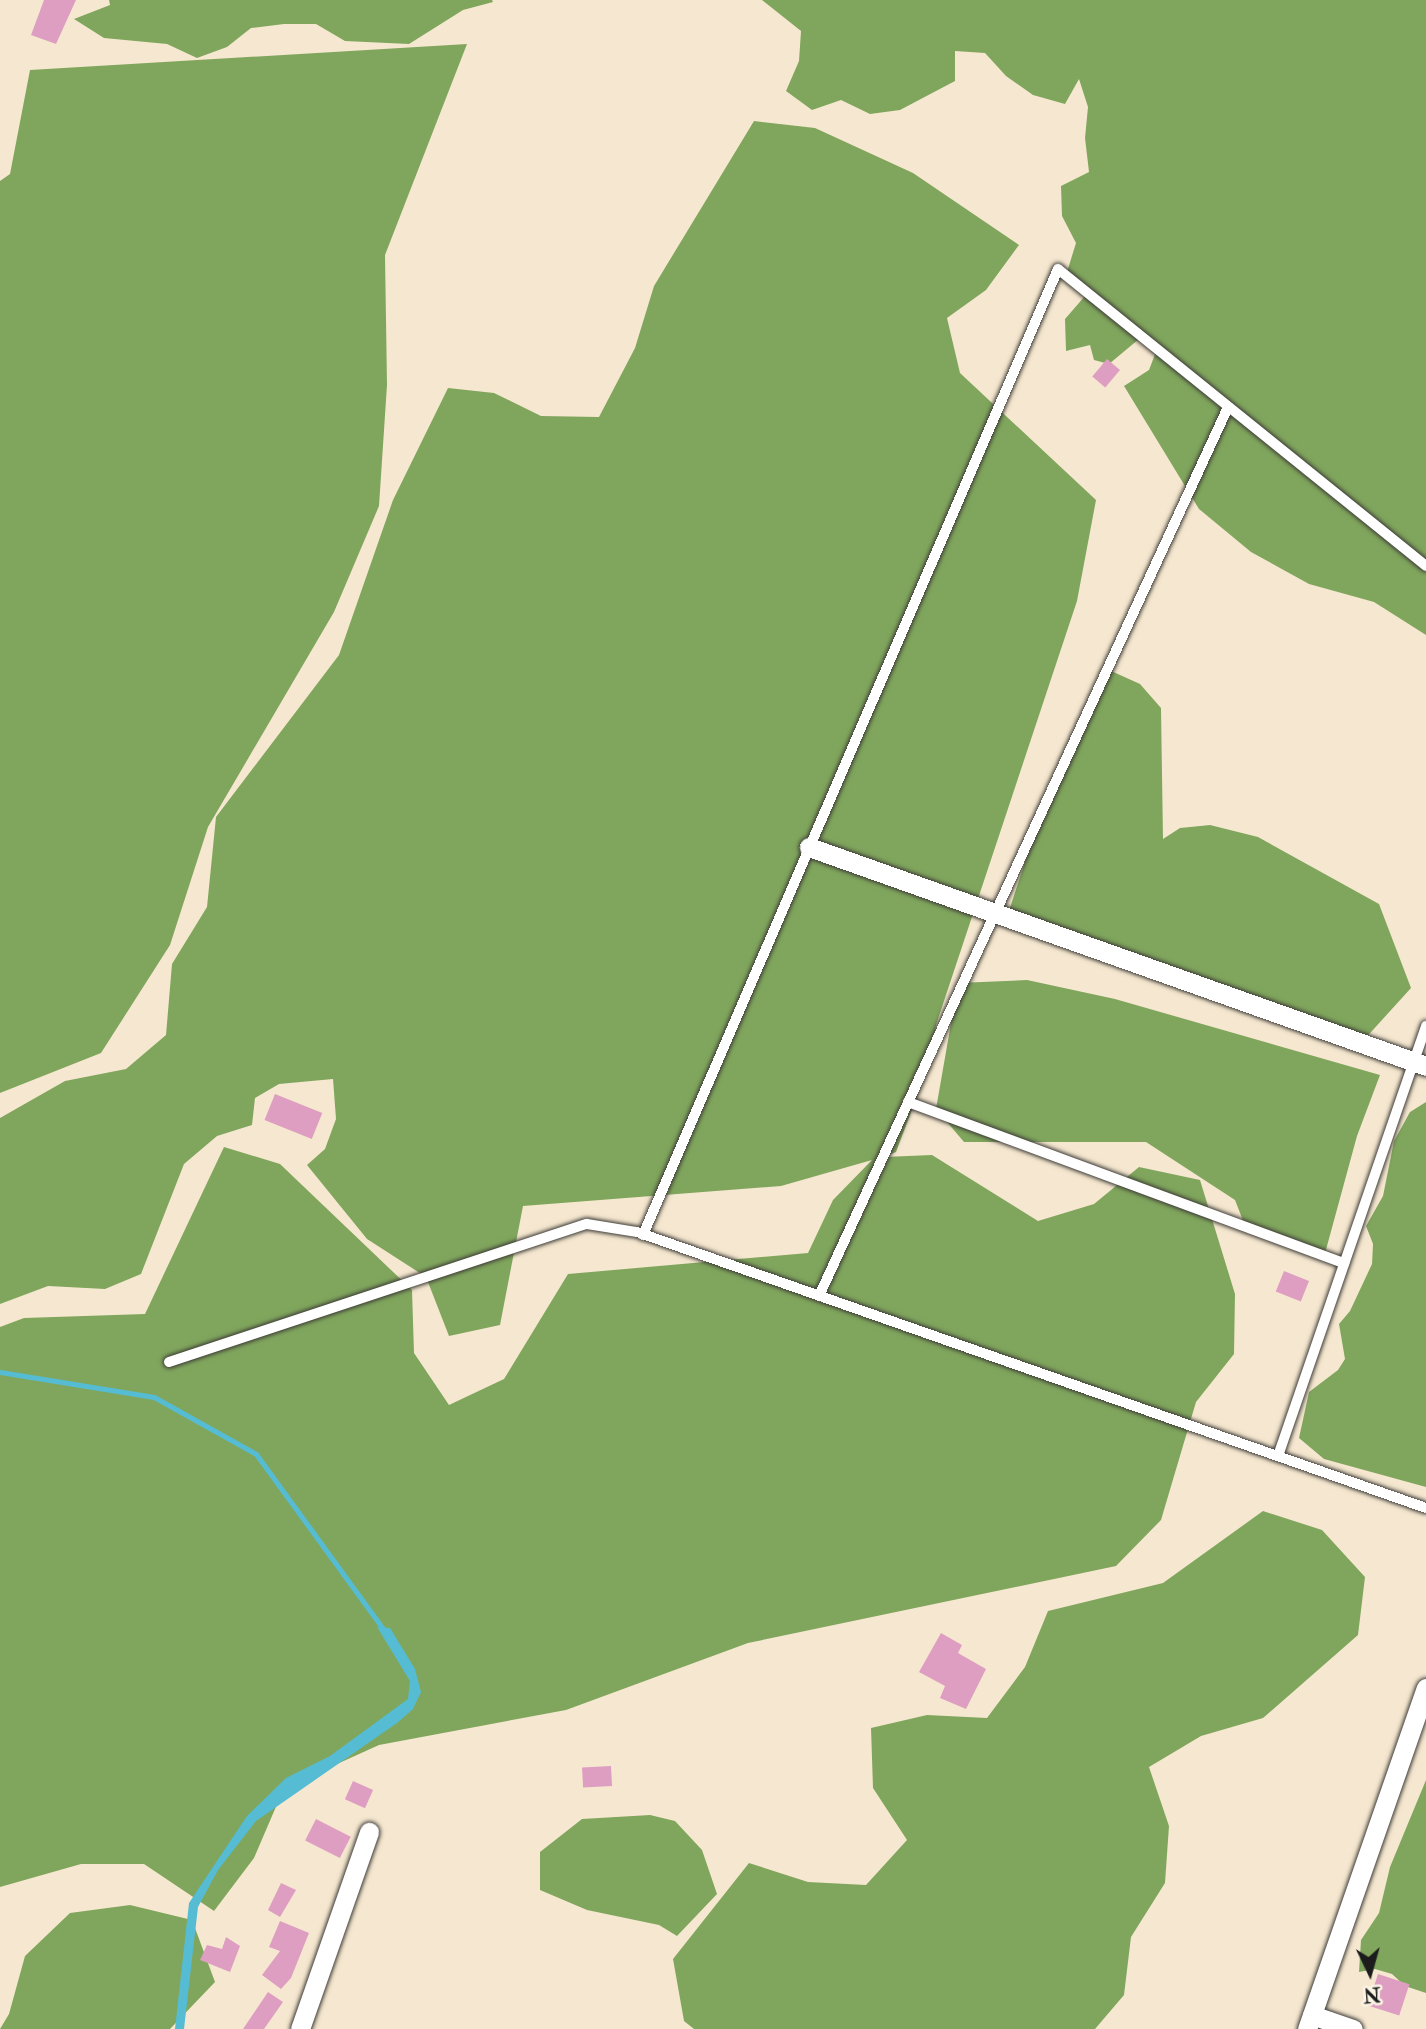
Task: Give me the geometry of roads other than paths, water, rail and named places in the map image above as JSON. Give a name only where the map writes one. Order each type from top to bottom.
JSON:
[{"type":"street","points":[[808,847],[1420,1064]]},
{"type":"street","points":[[1353,2029],[1310,2022],[1426,1688]]},
{"type":"street","points":[[300,2029],[369,1832]]},
{"type":"lane","points":[[643,1234],[1058,269],[1426,566]]},
{"type":"lane","points":[[819,1296],[1228,407]]},
{"type":"lane","points":[[1278,1456],[1345,1263],[1420,1064],[1426,1026]]},
{"type":"lane","points":[[908,1102],[1345,1263]]},
{"type":"lane","points":[[169,1362],[565,1228],[587,1224],[643,1234],[1426,1508]]},
{"type":"water","points":[[377,1627],[390,1628],[415,1669],[421,1692],[413,1709],[397,1723],[256,1821],[218,1870],[198,1907],[184,2029],[175,2029],[189,1903],[247,1816],[286,1778],[330,1756],[408,1699],[410,1681]]},
{"type":"waterway","points":[[0,1372],[154,1397],[256,1454],[386,1633]]}]
